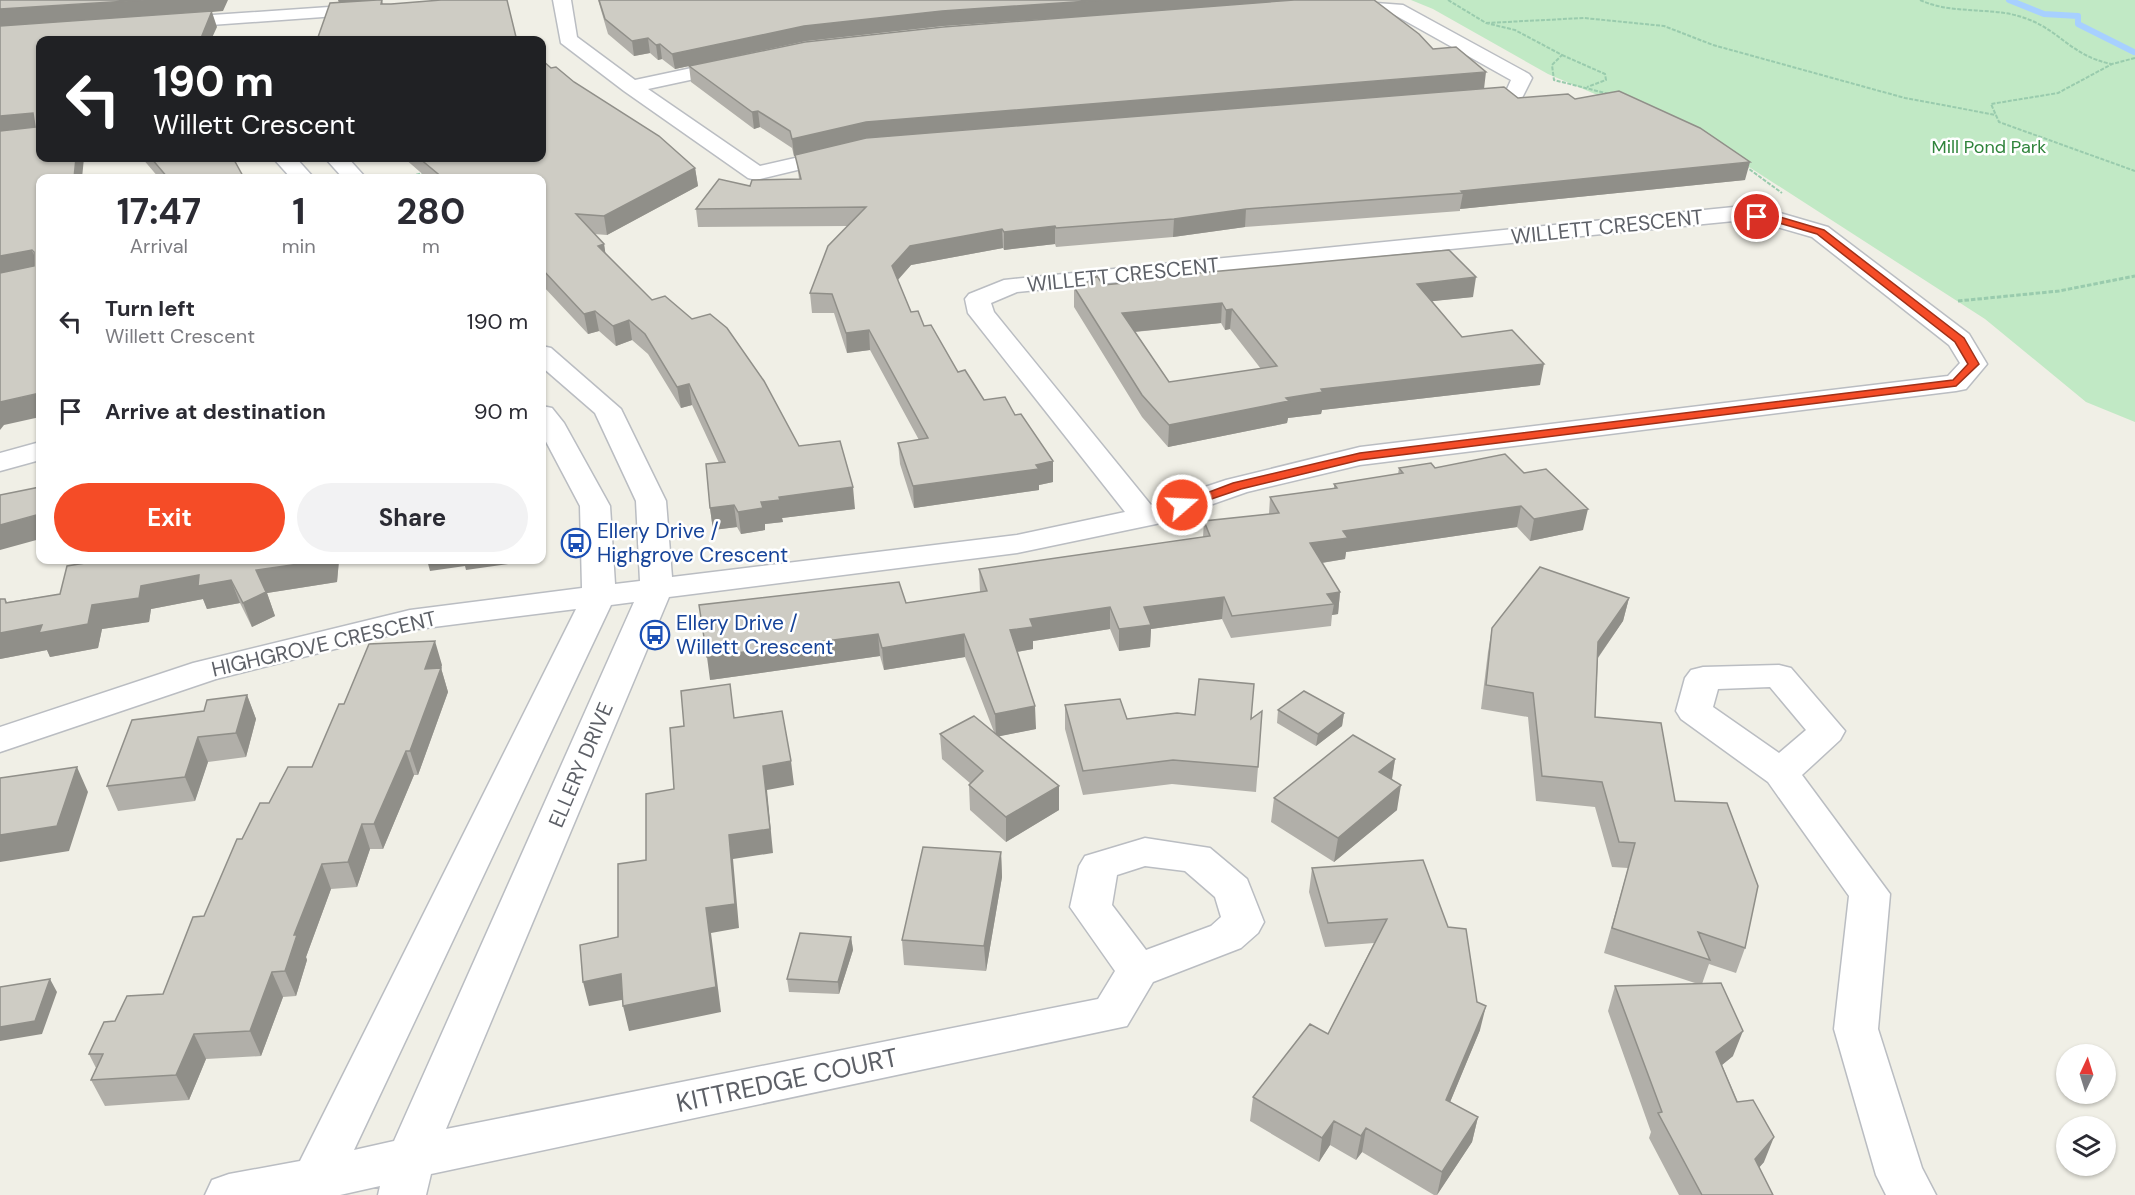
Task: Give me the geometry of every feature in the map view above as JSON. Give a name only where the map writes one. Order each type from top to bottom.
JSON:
[{"type":"street","points":[[248,36],[272,14],[366,0]]},
{"type":"street","points":[[562,0],[568,39],[631,87],[756,173],[856,150]]},
{"type":"street","points":[[1318,6],[1353,3],[1397,9],[1522,78],[1515,94],[1444,100]]},
{"type":"street","points":[[154,19],[391,8]]},
{"type":"street","points":[[631,87],[748,62]]},
{"type":"street","points":[[288,162],[299,174]]},
{"type":"street","points":[[340,162],[352,174]]},
{"type":"street","name":"WILLETT CRESCENT","points":[[657,588],[1017,544],[1145,517],[1237,486],[1360,456],[1956,383],[1974,364],[1960,340],[1820,232],[1792,224],[1734,214],[1013,285],[978,299],[981,313],[1145,517]]},
{"type":"street","name":"ELLERY DRIVE","points":[[407,1176],[657,588],[651,501],[607,409],[546,357]]},
{"type":"street","points":[[311,1188],[599,596],[595,506],[546,418]]},
{"type":"street","points":[[0,462],[36,452]]},
{"type":"street","name":"HIGHGROVE CRESCENT","points":[[0,740],[205,671],[411,620],[657,588]]},
{"type":"street","points":[[1781,773],[1870,894],[1856,1029],[1900,1175],[1912,1195]]},
{"type":"street","name":"KITTREDGE COURT","points":[[407,1176],[1112,1014],[1138,970]]},
{"type":"street","points":[[229,1195],[407,1176]]},
{"type":"path","points":[[1448,0],[1486,23],[1515,30],[1562,55],[1605,74],[1606,80],[1586,87]]},
{"type":"path","points":[[1920,0],[1931,6],[1954,12],[2022,17],[2045,29],[2079,54],[2112,64]]},
{"type":"path","points":[[1486,23],[1584,18],[1664,26],[1713,45],[1905,98],[1996,115]]},
{"type":"path","points":[[1562,55],[1552,65],[1554,80],[1617,97]]},
{"type":"path","points":[[2135,58],[2112,64],[2058,93],[1991,105],[1999,122],[2135,171]]},
{"type":"path","points":[[1737,160],[1810,214],[1792,224]]},
{"type":"path","points":[[418,174],[432,171]]},
{"type":"path","points":[[1915,306],[2059,291],[2135,276]]},
{"type":"green space","name":"Mill Pond Park","points":[[1411,0],[2135,0],[2135,422],[2086,402],[1985,319],[1715,145],[1548,74],[1433,9]]},
{"type":"building","points":[[0,0],[144,0],[0,9]]},
{"type":"building","points":[[382,0],[381,4],[441,0],[507,0],[516,36],[318,36],[330,3]]},
{"type":"building","points":[[599,0],[1104,0],[942,11],[804,26],[672,54],[648,38],[632,41],[605,19]]},
{"type":"building","points":[[1294,0],[1374,0],[1419,34],[1433,49],[1456,47],[1486,72],[866,122],[792,139],[790,131],[758,111],[752,112],[689,66],[805,42],[943,27]]},
{"type":"building","points":[[212,11],[202,36],[36,36],[36,162],[76,162],[74,174],[36,174],[36,394],[0,402],[0,273],[34,266],[34,252],[32,250],[0,256],[0,131],[35,127],[33,113],[0,116],[0,26]]},
{"type":"building","points":[[546,64],[551,68],[556,67],[574,82],[659,136],[695,168],[604,216],[576,214],[604,244],[598,246],[652,300],[665,296],[692,319],[710,314],[727,328],[764,381],[799,446],[840,441],[853,487],[779,497],[780,500],[761,502],[763,508],[738,512],[734,505],[710,508],[706,464],[725,462],[689,384],[677,387],[645,334],[629,320],[613,326],[595,311],[584,314],[546,273],[546,174],[438,174],[424,162],[546,162]]},
{"type":"building","points":[[1504,87],[1518,98],[1568,94],[1575,99],[1619,91],[1700,128],[1750,162],[1461,191],[1463,193],[1246,209],[1174,219],[1056,228],[1055,226],[1004,232],[1002,229],[910,246],[892,266],[911,312],[918,311],[924,326],[931,325],[958,372],[965,370],[984,400],[1005,397],[1015,415],[1021,414],[1053,461],[1036,465],[1039,469],[913,486],[898,443],[928,438],[869,330],[846,333],[832,294],[810,293],[828,246],[866,207],[696,209],[719,179],[750,186],[752,180],[801,179],[795,155],[866,138]]},
{"type":"building","points":[[154,162],[235,162],[242,174],[165,174]]},
{"type":"building","points":[[1449,250],[1476,277],[1417,284],[1462,337],[1512,330],[1544,364],[1321,389],[1323,392],[1286,398],[1289,401],[1169,425],[1142,395],[1074,287],[1081,286],[1097,276],[1103,285],[1124,283],[1123,280]],"holes":[[[1222,303],[1226,310],[1232,309],[1277,366],[1169,382],[1122,313]]]},
{"type":"building","points":[[1505,454],[1524,473],[1546,469],[1588,509],[1534,519],[1521,506],[1343,531],[1348,538],[1310,543],[1340,592],[1327,594],[1334,604],[1232,616],[1224,597],[1144,607],[1151,625],[1119,629],[1110,607],[1030,619],[1033,627],[1010,630],[1035,706],[995,714],[964,634],[882,648],[878,634],[707,657],[699,605],[899,582],[906,603],[987,591],[979,569],[1210,536],[1204,521],[1279,513],[1270,497],[1337,488],[1334,484],[1403,473],[1399,468],[1431,463],[1435,468]]},
{"type":"building","points":[[36,488],[36,515],[0,525],[0,495]]},
{"type":"building","points":[[79,564],[299,564],[256,570],[266,592],[243,603],[231,580],[198,586],[199,575],[141,586],[139,598],[92,605],[88,624],[39,633],[42,625],[0,633],[0,599],[5,599],[6,603],[60,594],[67,566]]},
{"type":"building","points":[[1540,567],[1629,598],[1598,642],[1595,717],[1661,723],[1675,801],[1727,803],[1758,886],[1745,948],[1698,932],[1710,960],[1612,928],[1635,843],[1619,842],[1602,782],[1542,776],[1533,693],[1486,685],[1492,628]]},
{"type":"building","points":[[435,641],[425,669],[441,668],[410,751],[406,751],[374,824],[362,824],[348,862],[322,864],[294,935],[297,935],[285,971],[272,972],[250,1031],[194,1034],[176,1075],[91,1080],[103,1054],[89,1054],[104,1022],[115,1021],[127,996],[163,994],[193,917],[204,916],[237,839],[242,839],[260,803],[269,803],[288,767],[312,767],[339,704],[344,704],[369,644]]},
{"type":"building","points":[[1199,679],[1254,684],[1251,719],[1262,711],[1258,767],[1173,760],[1083,771],[1065,705],[1120,699],[1127,719],[1177,713],[1195,715]]},
{"type":"building","points":[[730,684],[734,718],[782,711],[791,761],[763,766],[770,829],[729,835],[735,904],[706,908],[716,987],[623,1006],[621,974],[583,982],[580,945],[618,937],[618,864],[646,860],[646,794],[674,789],[670,728],[684,726],[681,691]]},
{"type":"building","points":[[1304,691],[1344,713],[1318,734],[1278,710]]},
{"type":"building","points":[[247,695],[236,733],[198,737],[185,777],[107,786],[132,720],[204,711],[207,700]]},
{"type":"building","points":[[974,716],[1059,786],[1006,817],[969,785],[983,771],[940,734]]},
{"type":"building","points":[[1353,735],[1395,759],[1379,772],[1401,785],[1338,838],[1274,798]]},
{"type":"building","points":[[77,767],[57,826],[0,835],[0,778]]},
{"type":"building","points":[[923,847],[1001,852],[984,946],[902,940]]},
{"type":"building","points":[[1423,860],[1448,927],[1466,929],[1477,1002],[1486,1006],[1446,1100],[1478,1117],[1442,1172],[1366,1128],[1361,1136],[1334,1121],[1322,1138],[1253,1097],[1310,1024],[1328,1034],[1387,919],[1328,923],[1312,868]]},
{"type":"building","points":[[800,933],[851,937],[838,982],[787,979]]},
{"type":"building","points":[[50,979],[35,1021],[0,1027],[0,987]]},
{"type":"building","points":[[1721,983],[1743,1031],[1716,1052],[1737,1102],[1753,1100],[1774,1137],[1755,1159],[1773,1195],[1702,1195],[1658,1113],[1662,1112],[1615,986]]},
{"type":"waterway","points":[[2009,0],[2044,14],[2078,16],[2078,24],[2134,52]]},
{"type":"place","name":"Ellery Drive / Highgrove Crescent","points":[[576,543]]},
{"type":"place","name":"Ellery Drive / Willett Crescent","points":[[655,635]]},
{"type":"route","points":[[1182,505],[1237,486],[1360,456],[1956,383],[1974,364],[1960,340],[1820,232],[1780,220],[1757,217]]}]
